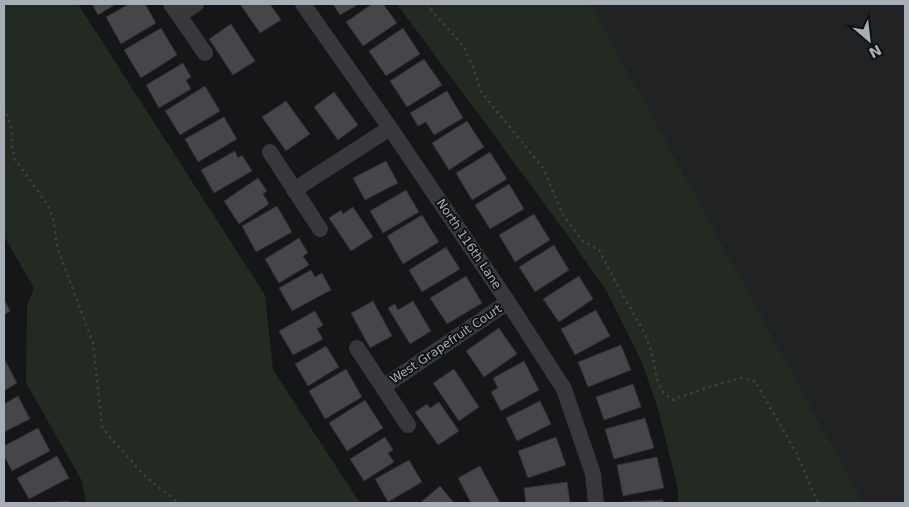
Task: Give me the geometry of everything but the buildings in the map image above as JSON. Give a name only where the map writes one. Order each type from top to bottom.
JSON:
[{"type":"street","points":[[196,4],[175,10],[205,53]]},
{"type":"street","name":"North 116th Lane","points":[[302,4],[390,128],[508,302],[564,389],[593,474],[596,503]]},
{"type":"street","points":[[294,190],[390,128]]},
{"type":"street","points":[[270,152],[320,229]]},
{"type":"street","name":"West Grapefruit Court","points":[[383,387],[508,302]]},
{"type":"street","points":[[357,348],[408,425]]},
{"type":"path","points":[[426,4],[464,47],[482,93],[543,168],[563,215],[583,241],[599,250],[606,261],[616,283],[644,332],[652,353],[657,379],[663,392],[672,400],[742,378],[755,381],[797,454],[818,503]]},
{"type":"path","points":[[4,108],[12,131],[14,158],[48,204],[54,217],[57,247],[93,343],[102,426],[111,439],[145,476],[179,503]]},
{"type":"shaded area","points":[[4,4],[78,4],[265,295],[273,370],[360,503],[86,503],[82,481],[26,383],[27,306],[34,288],[4,236]]},
{"type":"shaded area","points":[[397,4],[591,4],[863,503],[678,503],[678,489],[658,409],[643,365],[607,292],[566,233]]},
{"type":"shaded area","points":[[591,4],[905,4],[905,503],[859,503]]}]
